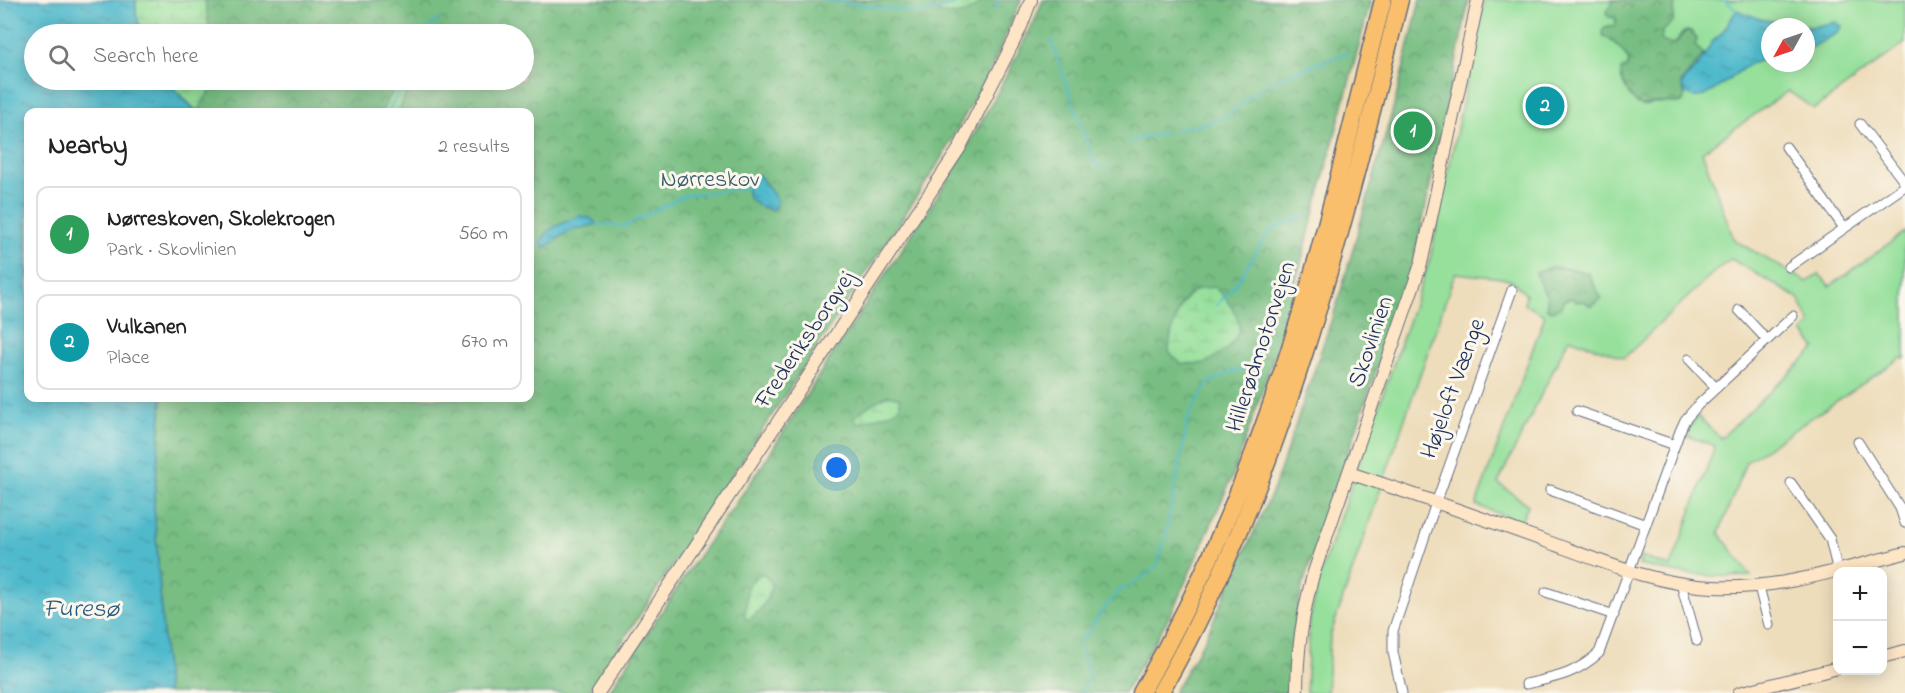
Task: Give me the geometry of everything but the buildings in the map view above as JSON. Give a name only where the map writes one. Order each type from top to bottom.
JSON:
[{"type":"highway","name":"Hillerødmotorvejen","points":[[1141,693],[1213,551],[1243,480],[1277,387],[1310,279],[1383,0]]},
{"type":"highway","name":"Hillerødmotorvejen","points":[[1160,693],[1197,624],[1227,560],[1288,409],[1327,282],[1401,0]]},
{"type":"street","name":"Frederiksborgvej","points":[[598,693],[959,149],[1020,29],[1032,0]]},
{"type":"street","name":"Skovlinien","points":[[1297,693],[1298,653],[1305,604],[1421,264],[1478,0]]},
{"type":"street","points":[[1789,267],[1905,184],[1860,124]]},
{"type":"street","points":[[1786,147],[1844,228]]},
{"type":"street","name":"Højeloft Vænge","points":[[1402,693],[1392,652],[1393,631],[1436,502],[1512,290]]},
{"type":"street","points":[[1739,310],[1767,340]]},
{"type":"street","points":[[1526,684],[1580,669],[1599,653],[1685,420],[1793,316]]},
{"type":"street","points":[[1689,359],[1716,388]]},
{"type":"street","points":[[1577,411],[1675,445]]},
{"type":"street","points":[[1858,442],[1900,508],[1905,523]]},
{"type":"street","points":[[1349,473],[1629,570],[1681,584],[1713,587],[1759,586],[1833,572]]},
{"type":"street","points":[[1791,483],[1830,539],[1837,567]]},
{"type":"street","points":[[1550,490],[1646,525]]},
{"type":"street","points":[[1853,567],[1905,553]]},
{"type":"street","points":[[1681,584],[1697,642]]},
{"type":"street","points":[[1759,586],[1769,626]]},
{"type":"street","points":[[1546,592],[1614,615]]},
{"type":"street","points":[[1887,656],[1905,651]]},
{"type":"street","points":[[1739,693],[1833,669]]},
{"type":"green space","name":"Nørreskov","points":[[136,0],[1021,0],[992,67],[936,167],[588,693],[167,693],[154,506],[162,402],[534,402],[534,108],[193,108],[175,90],[534,90],[534,24],[140,24]]},
{"type":"green space","points":[[136,0],[205,0],[209,24],[139,24]]},
{"type":"green space","points":[[960,0],[982,0],[973,9],[962,14],[938,13],[942,8],[954,5]]},
{"type":"green space","points":[[1043,0],[1371,0],[1283,330],[1233,475],[1171,614],[1124,693],[608,693],[697,558],[760,469],[951,175],[995,97]]},
{"type":"green space","points":[[1420,0],[1469,0],[1415,257],[1302,587],[1294,629],[1291,693],[1173,693],[1203,643],[1274,488],[1339,298],[1396,98]]},
{"type":"green space","points":[[1484,0],[1905,0],[1905,43],[1814,109],[1788,91],[1702,152],[1734,240],[1807,282],[1819,274],[1830,286],[1905,232],[1905,359],[1901,358],[1746,462],[1719,533],[1751,576],[1694,575],[1639,565],[1641,557],[1671,567],[1715,446],[1685,435],[1697,416],[1721,438],[1816,348],[1803,332],[1811,324],[1798,298],[1731,259],[1713,273],[1624,358],[1569,338],[1498,483],[1528,505],[1521,522],[1476,505],[1545,315],[1524,304],[1526,295],[1514,282],[1502,278],[1455,273],[1330,636],[1327,693],[1306,693],[1310,618],[1320,575],[1430,259]]},
{"type":"green space","points":[[1613,0],[1675,0],[1673,22],[1662,32],[1661,40],[1669,44],[1675,43],[1684,32],[1692,31],[1697,39],[1695,46],[1704,54],[1681,83],[1685,95],[1683,102],[1643,105],[1633,100],[1624,85],[1621,74],[1621,70],[1627,67],[1629,61],[1618,46],[1603,36],[1602,31],[1605,27],[1616,25],[1615,17],[1609,17],[1606,14]]},
{"type":"green space","points":[[175,90],[210,90],[200,108],[194,108]]},
{"type":"green space","points":[[407,90],[400,108],[383,108],[393,91]]},
{"type":"green space","points":[[1552,267],[1588,273],[1601,298],[1591,306],[1584,301],[1576,302],[1572,298],[1564,300],[1560,308],[1551,311],[1547,309],[1547,297],[1536,272]]},
{"type":"green space","points":[[1214,287],[1226,299],[1238,321],[1235,340],[1221,354],[1208,362],[1182,365],[1169,352],[1173,327],[1179,310],[1183,302],[1194,291]]},
{"type":"green space","points":[[888,395],[900,398],[900,407],[890,413],[858,423],[853,418],[871,404]]},
{"type":"green space","points":[[763,573],[772,584],[761,608],[749,620],[744,617],[748,587],[756,577]]},
{"type":"water","name":"Furesø","points":[[0,0],[136,0],[139,24],[24,24],[24,90],[175,90],[193,108],[24,108],[24,402],[162,402],[154,506],[167,693],[0,693]]},
{"type":"water","points":[[1737,10],[1761,19],[1761,61],[1750,64],[1710,93],[1695,97],[1688,95],[1683,90],[1682,83],[1700,63],[1712,42],[1721,34]]},
{"type":"water","points":[[1836,22],[1842,26],[1837,33],[1815,46],[1815,26]]},
{"type":"water","points":[[752,175],[759,175],[778,201],[773,210],[759,206],[748,197],[747,188]]},
{"type":"water","points":[[579,216],[590,218],[597,224],[567,232],[546,247],[541,244],[543,238],[551,230]]},
{"type":"waterway","points":[[822,0],[921,13],[954,5],[961,0]]},
{"type":"waterway","points":[[995,10],[999,0]]},
{"type":"waterway","points":[[1725,0],[1737,10]]},
{"type":"waterway","points":[[434,24],[439,19]]},
{"type":"waterway","points":[[1051,40],[1095,165],[1106,167]]},
{"type":"waterway","points":[[1175,130],[1223,119],[1269,82],[1348,52]]},
{"type":"waterway","points":[[390,108],[400,90]]},
{"type":"waterway","points":[[1129,141],[1166,132]]},
{"type":"waterway","points":[[597,224],[625,226],[685,195],[747,188]]},
{"type":"waterway","points":[[1216,306],[1236,284],[1270,230],[1305,216]]},
{"type":"waterway","points":[[534,248],[541,244]]},
{"type":"waterway","points":[[1083,693],[1089,674],[1078,642],[1088,633],[1101,612],[1121,589],[1134,584],[1157,566],[1166,534],[1189,415],[1208,383],[1233,371],[1259,367]]},
{"type":"place","name":"Vulkanen","points":[[1545,106]]},
{"type":"place","name":"Nørreskoven, Skolekrogen","points":[[1413,131]]}]
